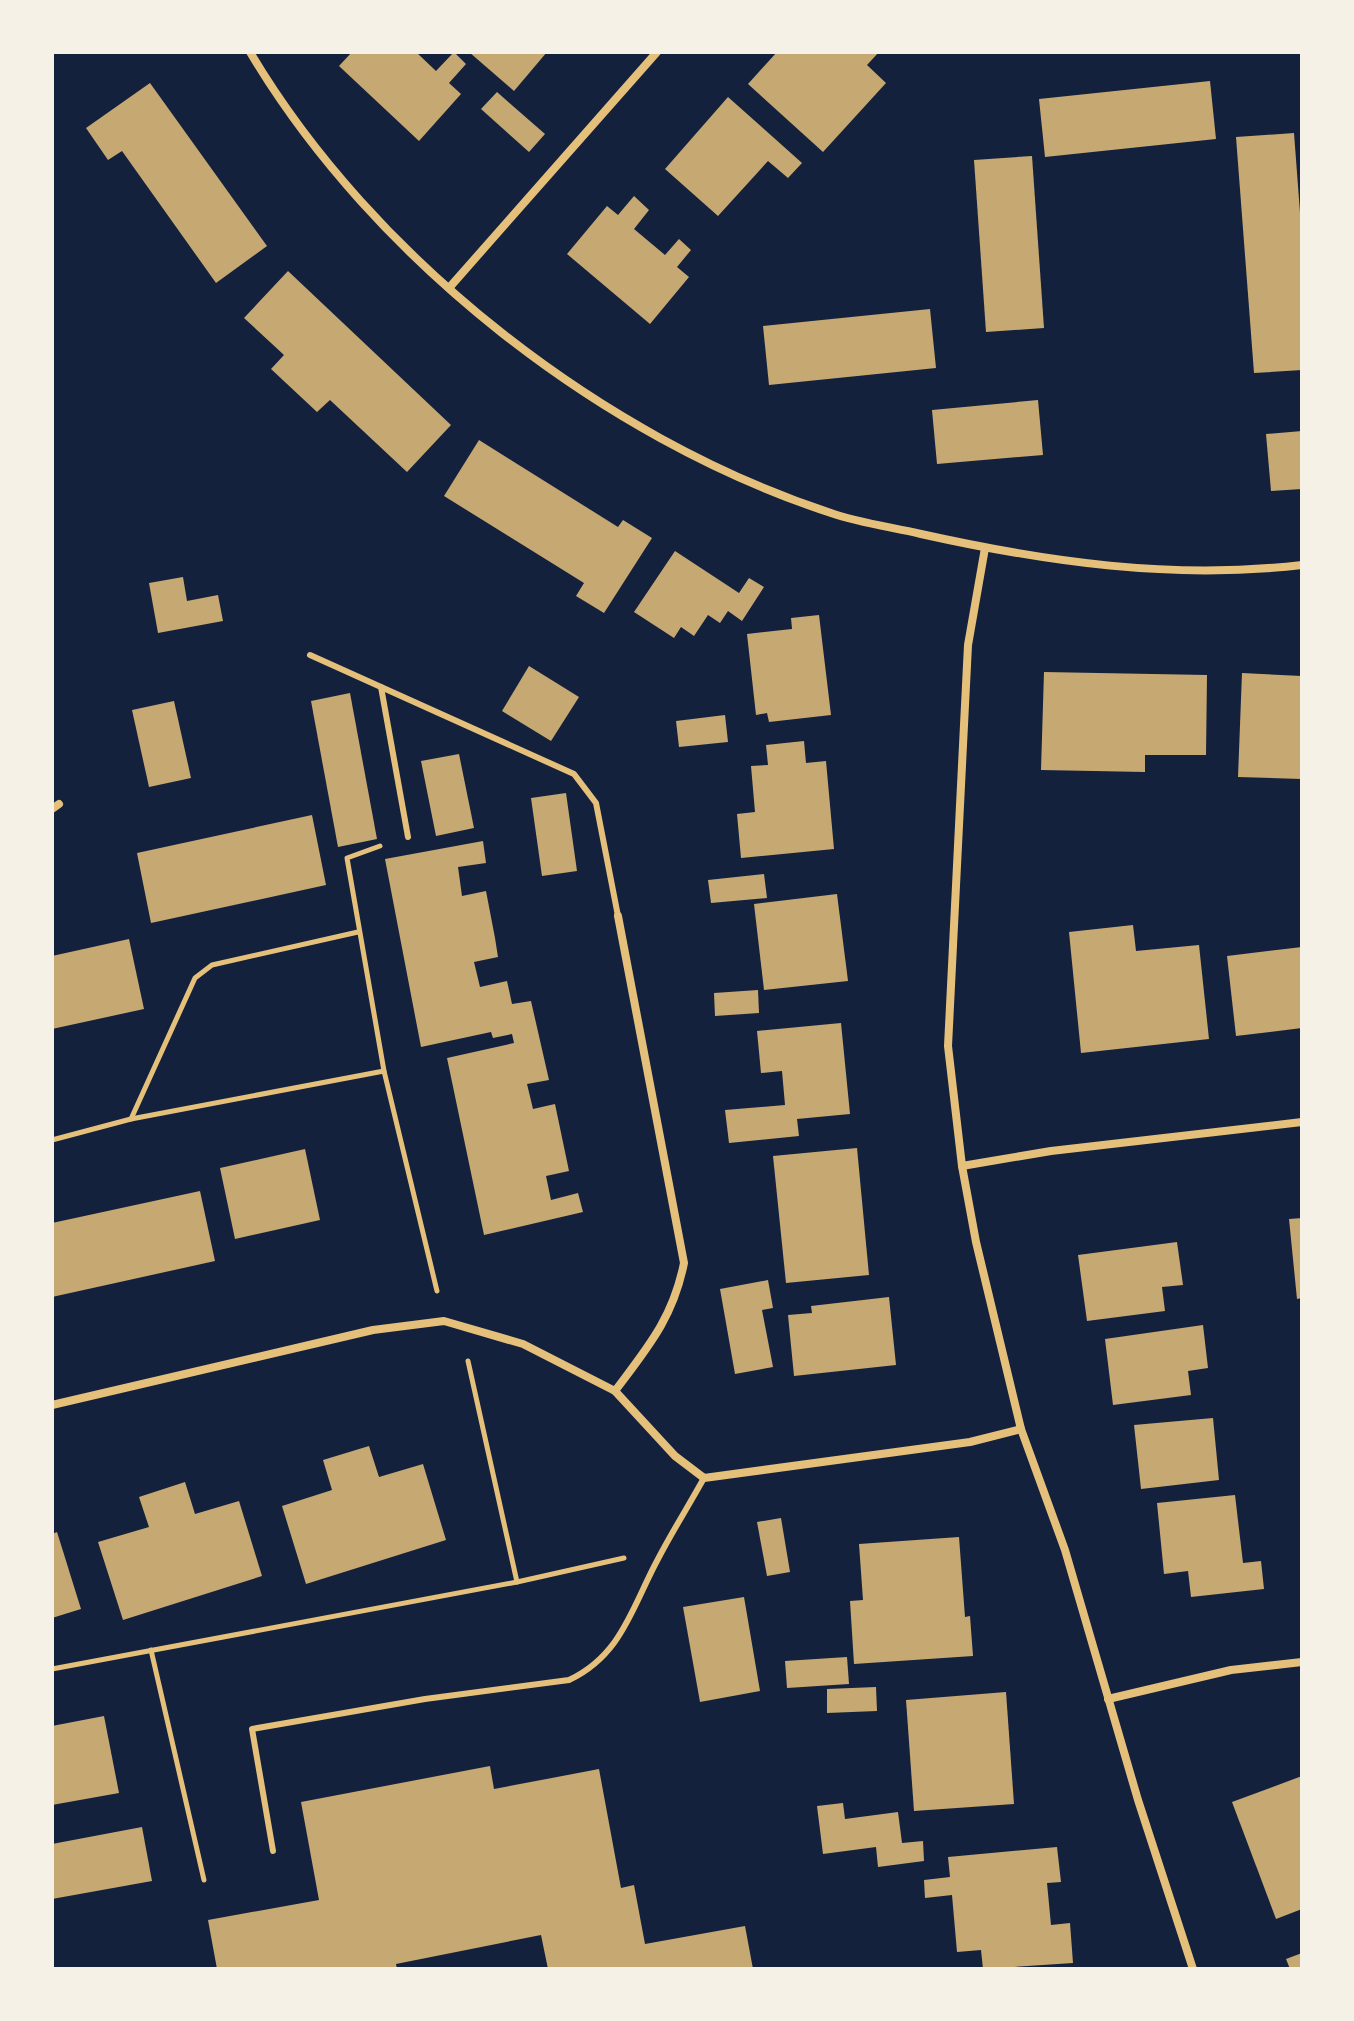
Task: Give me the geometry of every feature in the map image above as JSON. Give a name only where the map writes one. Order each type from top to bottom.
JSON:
[{"type":"street","points":[[250,52],[321,158],[386,230],[449,288],[520,348],[566,379],[648,429],[727,470],[831,513],[985,548],[1103,568],[1178,570],[1302,565]]},
{"type":"street","points":[[449,288],[657,52]]},
{"type":"street","points":[[985,548],[968,645],[948,1046],[962,1166],[976,1242],[1021,1429],[1065,1550],[1108,1699],[1193,1969]]},
{"type":"street","points":[[615,1391],[652,1341],[677,1299],[684,1263],[618,916]]},
{"type":"street","points":[[962,1166],[1051,1151],[1302,1122]]},
{"type":"street","points":[[52,1405],[373,1330],[444,1321],[523,1344],[615,1391],[675,1456],[704,1478],[970,1442],[1021,1429]]},
{"type":"street","points":[[1108,1699],[1231,1670],[1302,1662]]},
{"type":"lane","points":[[310,655],[574,774],[596,803],[618,916]]},
{"type":"lane","points":[[381,687],[408,837]]},
{"type":"lane","points":[[273,1851],[252,1729],[425,1699],[569,1680],[597,1664],[625,1631],[656,1561],[704,1478]]},
{"type":"path","points":[[408,837],[347,858],[384,1071],[444,1321],[467,1355],[517,1582]]},
{"type":"path","points":[[131,1119],[195,978],[212,965],[358,932]]},
{"type":"path","points":[[52,1140],[131,1119],[384,1071]]},
{"type":"path","points":[[52,1669],[517,1582],[631,1556],[656,1561]]},
{"type":"path","points":[[151,1650],[204,1880]]},
{"type":"building","points":[[352,52],[416,52],[436,71],[454,52],[466,64],[449,83],[461,94],[419,141],[339,66]]},
{"type":"building","points":[[469,52],[547,52],[514,91]]},
{"type":"building","points":[[777,52],[879,52],[867,65],[886,83],[823,152],[748,84]]},
{"type":"building","points":[[1210,81],[1216,139],[1045,157],[1039,99]]},
{"type":"building","points":[[150,83],[267,246],[216,283],[122,151],[108,160],[86,128]]},
{"type":"building","points":[[497,92],[545,134],[529,152],[481,109]]},
{"type":"building","points":[[728,97],[802,163],[788,178],[768,161],[718,216],[665,169]]},
{"type":"building","points":[[1294,133],[1302,239],[1302,370],[1254,373],[1236,137]]},
{"type":"building","points":[[1032,156],[1044,328],[986,332],[974,160]]},
{"type":"building","points":[[634,196],[649,210],[634,229],[665,255],[679,239],[691,250],[677,267],[689,277],[650,324],[567,254],[607,206],[618,215]]},
{"type":"building","points":[[288,271],[451,425],[407,472],[330,400],[317,412],[271,369],[284,355],[244,318]]},
{"type":"building","points":[[930,309],[936,368],[769,385],[763,326]]},
{"type":"building","points":[[1038,400],[1043,455],[937,464],[932,410]]},
{"type":"building","points":[[1302,431],[1302,489],[1271,491],[1266,434]]},
{"type":"building","points":[[479,440],[618,527],[623,520],[652,538],[604,613],[576,596],[584,583],[444,496]]},
{"type":"building","points":[[675,551],[739,593],[749,578],[764,587],[742,621],[728,611],[720,623],[708,615],[694,636],[681,627],[674,638],[634,612]]},
{"type":"building","points":[[183,577],[187,601],[218,595],[223,621],[158,633],[149,583]]},
{"type":"building","points":[[819,615],[831,715],[769,722],[767,713],[756,715],[747,634],[792,629],[791,618]]},
{"type":"building","points":[[529,666],[579,697],[551,741],[502,711]]},
{"type":"building","points":[[1044,672],[1207,675],[1206,755],[1145,755],[1145,772],[1041,770]]},
{"type":"building","points":[[1242,673],[1302,676],[1301,779],[1238,777]]},
{"type":"building","points":[[350,693],[377,839],[338,847],[311,701]]},
{"type":"building","points":[[174,701],[191,778],[149,787],[132,710]]},
{"type":"building","points":[[725,715],[728,742],[679,747],[676,721]]},
{"type":"building","points":[[804,741],[806,763],[826,761],[834,849],[741,858],[737,814],[755,812],[751,766],[768,765],[766,745]]},
{"type":"building","points":[[459,754],[474,828],[436,836],[421,761]]},
{"type":"building","points":[[566,793],[577,871],[542,876],[531,798]]},
{"type":"building","points":[[312,815],[326,885],[151,923],[137,853]]},
{"type":"building","points":[[483,841],[486,863],[458,867],[462,896],[486,891],[495,938],[498,957],[474,962],[480,987],[507,981],[512,1004],[531,1001],[549,1080],[527,1084],[533,1109],[555,1104],[569,1171],[546,1176],[551,1200],[578,1193],[583,1212],[484,1235],[447,1058],[514,1043],[512,1034],[493,1038],[491,1032],[421,1047],[385,859]]},
{"type":"building","points":[[764,874],[767,898],[711,903],[708,880]]},
{"type":"building","points":[[837,894],[848,981],[764,990],[754,904]]},
{"type":"building","points":[[1133,925],[1136,951],[1199,945],[1209,1039],[1081,1053],[1069,932]]},
{"type":"building","points":[[129,939],[144,1009],[52,1029],[52,956]]},
{"type":"building","points":[[1302,947],[1302,1028],[1236,1036],[1227,956]]},
{"type":"building","points":[[758,990],[759,1013],[715,1016],[714,993]]},
{"type":"building","points":[[841,1023],[850,1114],[797,1119],[799,1136],[729,1143],[725,1110],[785,1105],[782,1071],[761,1073],[757,1031]]},
{"type":"building","points":[[857,1148],[869,1275],[786,1283],[773,1156]]},
{"type":"building","points":[[305,1149],[320,1220],[235,1239],[220,1168]]},
{"type":"building","points":[[200,1191],[215,1261],[52,1297],[52,1223]]},
{"type":"building","points":[[1302,1218],[1302,1298],[1297,1299],[1289,1219]]},
{"type":"building","points":[[1177,1242],[1183,1285],[1162,1287],[1165,1311],[1087,1321],[1078,1255]]},
{"type":"building","points":[[768,1280],[773,1308],[762,1310],[773,1367],[735,1374],[720,1289]]},
{"type":"building","points":[[889,1297],[896,1365],[794,1376],[788,1315],[812,1313],[811,1306]]},
{"type":"building","points":[[1203,1325],[1208,1368],[1188,1371],[1191,1395],[1113,1405],[1105,1339]]},
{"type":"building","points":[[1213,1418],[1219,1480],[1141,1489],[1134,1425]]},
{"type":"building","points":[[369,1446],[379,1477],[423,1464],[446,1540],[306,1584],[282,1506],[332,1490],[323,1460]]},
{"type":"building","points":[[185,1482],[195,1514],[239,1501],[262,1576],[123,1620],[98,1542],[149,1527],[139,1497]]},
{"type":"building","points":[[1235,1495],[1243,1563],[1261,1561],[1264,1589],[1191,1597],[1188,1571],[1164,1574],[1157,1503]]},
{"type":"building","points":[[781,1518],[790,1572],[767,1576],[757,1522]]},
{"type":"building","points":[[57,1532],[81,1609],[52,1618],[52,1534]]},
{"type":"building","points":[[959,1537],[965,1617],[970,1616],[973,1656],[854,1664],[850,1601],[863,1600],[859,1544]]},
{"type":"building","points":[[744,1597],[760,1691],[700,1702],[683,1607]]},
{"type":"building","points":[[847,1657],[849,1684],[787,1688],[785,1661]]},
{"type":"building","points":[[876,1687],[877,1711],[827,1713],[827,1689]]},
{"type":"building","points":[[1006,1692],[1014,1804],[914,1811],[906,1700]]},
{"type":"building","points":[[104,1716],[119,1793],[52,1805],[52,1726]]},
{"type":"building","points":[[490,1766],[494,1789],[599,1769],[621,1888],[634,1885],[645,1944],[745,1926],[753,1969],[548,1969],[541,1935],[396,1964],[397,1969],[217,1969],[208,1920],[319,1900],[301,1802]]},
{"type":"building","points":[[1302,1776],[1302,1909],[1276,1919],[1232,1802]]},
{"type":"building","points":[[843,1803],[845,1819],[898,1812],[902,1843],[923,1841],[924,1861],[878,1867],[876,1847],[823,1854],[817,1806]]},
{"type":"building","points":[[142,1827],[152,1881],[52,1899],[52,1844]]},
{"type":"building","points":[[1057,1847],[1061,1882],[1047,1883],[1051,1925],[1070,1923],[1073,1963],[983,1969],[981,1950],[957,1952],[952,1895],[925,1898],[924,1880],[950,1877],[948,1857]]},
{"type":"building","points":[[1302,1953],[1302,1969],[1290,1969],[1286,1959]]}]
